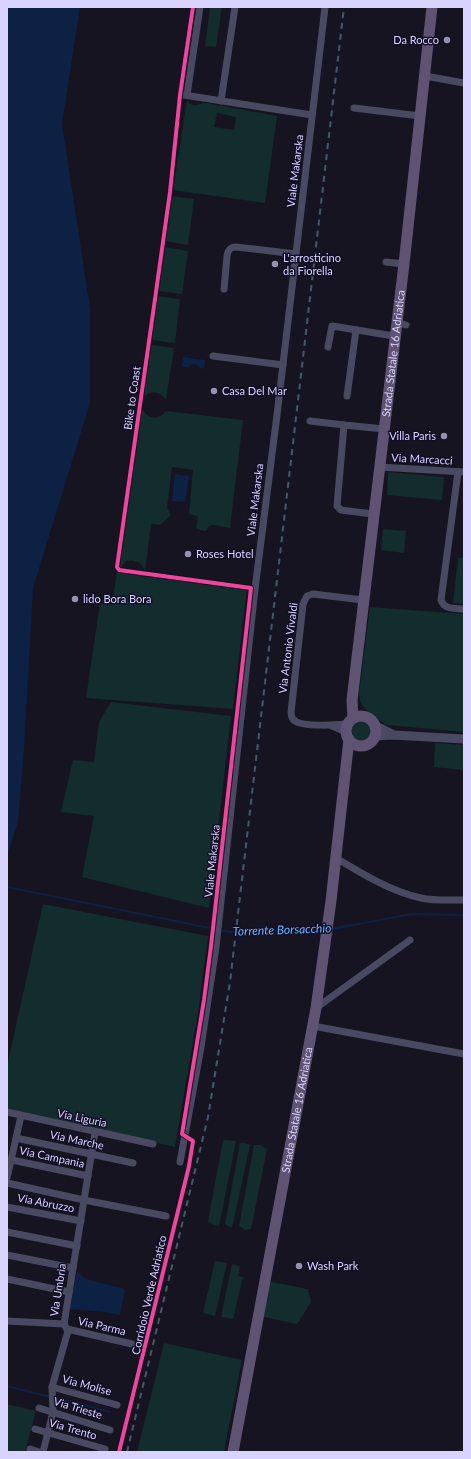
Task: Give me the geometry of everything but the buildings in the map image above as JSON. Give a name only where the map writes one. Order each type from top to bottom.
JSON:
[{"type":"main road","name":"Strada Statale 16 Adriatica","points":[[233,1452],[313,1026],[331,901],[345,766],[351,726],[352,700],[363,600],[394,336],[401,323],[404,264],[432,7]]},
{"type":"main road","points":[[345,766],[363,745],[372,741],[374,731],[369,718],[351,726],[355,744],[363,745]]},
{"type":"street","points":[[200,7],[186,95],[312,115]]},
{"type":"street","points":[[221,101],[235,7]]},
{"type":"street","name":"Viale Makarska","points":[[180,1162],[191,1110],[216,946],[255,589],[325,7]]},
{"type":"street","points":[[425,76],[464,83]]},
{"type":"street","points":[[354,108],[420,116]]},
{"type":"street","points":[[224,289],[227,256],[231,248],[236,247],[296,254]]},
{"type":"street","points":[[386,262],[404,264]]},
{"type":"street","points":[[328,347],[332,326],[394,336]]},
{"type":"street","points":[[347,396],[356,330]]},
{"type":"street","points":[[213,356],[283,365]]},
{"type":"street","points":[[310,421],[384,429]]},
{"type":"street","points":[[344,425],[336,506],[341,510],[373,514]]},
{"type":"street","name":"Via Marcacci","points":[[379,467],[461,472]]},
{"type":"street","points":[[461,472],[441,600],[442,604],[447,607],[464,609]]},
{"type":"street","name":"Via Antonio Vivaldi","points":[[351,726],[332,726],[298,722],[293,719],[291,714],[304,601],[307,596],[313,594],[363,600]]},
{"type":"street","points":[[374,731],[394,735],[464,739]]},
{"type":"street","points":[[336,858],[381,882],[415,896],[440,900],[464,900]]},
{"type":"street","points":[[316,1008],[410,940]]},
{"type":"street","points":[[313,1026],[464,1054]]},
{"type":"street","name":"Via Liguria","points":[[7,1112],[153,1144]]},
{"type":"street","points":[[7,1178],[21,1116]]},
{"type":"street","name":"Via Umbria","points":[[43,1452],[53,1412],[52,1387],[68,1331],[65,1327],[69,1292],[95,1132]]},
{"type":"street","name":"Via Marche","points":[[16,1138],[133,1163]]},
{"type":"street","name":"Via Campania","points":[[12,1160],[88,1176]]},
{"type":"street","points":[[7,1183],[166,1216]]},
{"type":"street","name":"Via Abruzzo","points":[[7,1207],[81,1221]]},
{"type":"street","points":[[7,1232],[77,1246]]},
{"type":"street","points":[[7,1255],[73,1268]]},
{"type":"street","points":[[7,1279],[69,1292]]},
{"type":"street","name":"Via Parma","points":[[7,1321],[65,1327],[132,1344]]},
{"type":"street","name":"Via Molise","points":[[52,1387],[117,1405]]},
{"type":"street","name":"Via Trieste","points":[[39,1408],[110,1430]]},
{"type":"street","name":"Via Trento","points":[[35,1429],[105,1449]]},
{"type":"street","points":[[30,1450],[39,1452]]},
{"type":"green space","points":[[210,7],[222,7],[216,47],[205,46]]},
{"type":"green space","points":[[187,100],[192,105],[206,103],[277,116],[265,203],[173,190]],"holes":[[[217,113],[236,117],[234,130],[214,127]]]},
{"type":"green space","points":[[171,196],[194,199],[188,245],[165,241]]},
{"type":"green space","points":[[164,247],[188,251],[182,294],[158,291]]},
{"type":"green space","points":[[157,296],[180,299],[175,343],[152,340]]},
{"type":"green space","points":[[151,345],[174,348],[166,400],[164,397],[155,392],[149,393],[143,397]]},
{"type":"green space","points":[[141,407],[146,414],[152,417],[159,417],[166,411],[243,420],[230,528],[213,525],[209,526],[206,531],[196,529],[198,516],[189,514],[193,470],[172,467],[167,508],[171,515],[160,525],[151,524],[145,571],[140,563],[132,560],[126,561],[120,568],[118,567]]},
{"type":"green space","points":[[388,472],[444,477],[442,500],[387,495]]},
{"type":"green space","points":[[383,529],[406,531],[404,553],[381,550]]},
{"type":"green space","points":[[458,558],[464,558],[464,604],[453,603]]},
{"type":"green space","points":[[117,571],[247,587],[233,709],[86,698],[100,603],[112,605]]},
{"type":"green space","points":[[370,607],[464,614],[464,732],[387,725],[365,709],[360,701],[359,693]]},
{"type":"green space","points":[[111,702],[231,716],[209,908],[82,877],[94,816],[61,812],[73,760],[94,762],[99,722]]},
{"type":"green space","points":[[361,721],[368,724],[371,731],[368,738],[361,741],[354,738],[351,731],[354,724]]},
{"type":"green space","points":[[435,743],[464,745],[464,770],[434,767]]},
{"type":"green space","points":[[43,904],[208,936],[199,1007],[175,1147],[7,1110],[7,1066]]},
{"type":"green space","points":[[223,1140],[236,1141],[219,1226],[213,1225],[208,1221]]},
{"type":"green space","points":[[240,1143],[250,1145],[231,1228],[225,1224]]},
{"type":"green space","points":[[254,1145],[260,1145],[267,1149],[251,1229],[245,1230],[239,1226]]},
{"type":"green space","points":[[215,1261],[227,1263],[215,1316],[203,1313]]},
{"type":"green space","points":[[232,1264],[240,1266],[238,1276],[243,1277],[233,1319],[221,1317]]},
{"type":"green space","points":[[267,1281],[308,1289],[311,1302],[297,1324],[260,1316]]},
{"type":"green space","points":[[164,1343],[242,1360],[224,1452],[137,1452]]},
{"type":"green space","points":[[7,1404],[36,1411],[25,1452],[7,1452]]},
{"type":"water","points":[[7,7],[80,7],[62,124],[90,308],[90,403],[33,588],[24,749],[18,822],[7,855]]},
{"type":"water","points":[[183,357],[205,360],[204,369],[193,364],[188,367],[182,367]]},
{"type":"water","points":[[175,474],[189,476],[185,502],[172,501]]},
{"type":"water","points":[[77,1271],[86,1279],[125,1289],[120,1315],[105,1312],[69,1309]]},
{"type":"waterway","name":"Torrente Borsacchio","points":[[7,887],[229,932],[324,929]]},
{"type":"waterway","name":"Torrente Borsacchio","points":[[331,929],[412,914],[464,915]]},
{"type":"waterway","points":[[7,1386],[50,1397]]},
{"type":"waterway","points":[[58,1398],[110,1412]]},
{"type":"railway","points":[[127,1452],[208,1117],[230,982],[344,7]]},
{"type":"cycle path","name":"Bike to Coast","points":[[119,1452],[189,1166],[193,1141],[182,1134],[204,1000],[211,946],[251,588],[119,570],[117,567],[170,192],[180,95],[193,7]]},
{"type":"place","name":"Da Rocco","points":[[447,40]]},
{"type":"place","name":"L'arrosticino da Fiorella","points":[[275,264]]},
{"type":"place","name":"Casa Del Mar","points":[[214,391]]},
{"type":"place","name":"Villa Paris","points":[[444,436]]},
{"type":"place","name":"Roses Hotel","points":[[188,554]]},
{"type":"place","name":"lido Bora Bora","points":[[75,599]]},
{"type":"place","name":"Wash Park","points":[[299,1266]]}]
